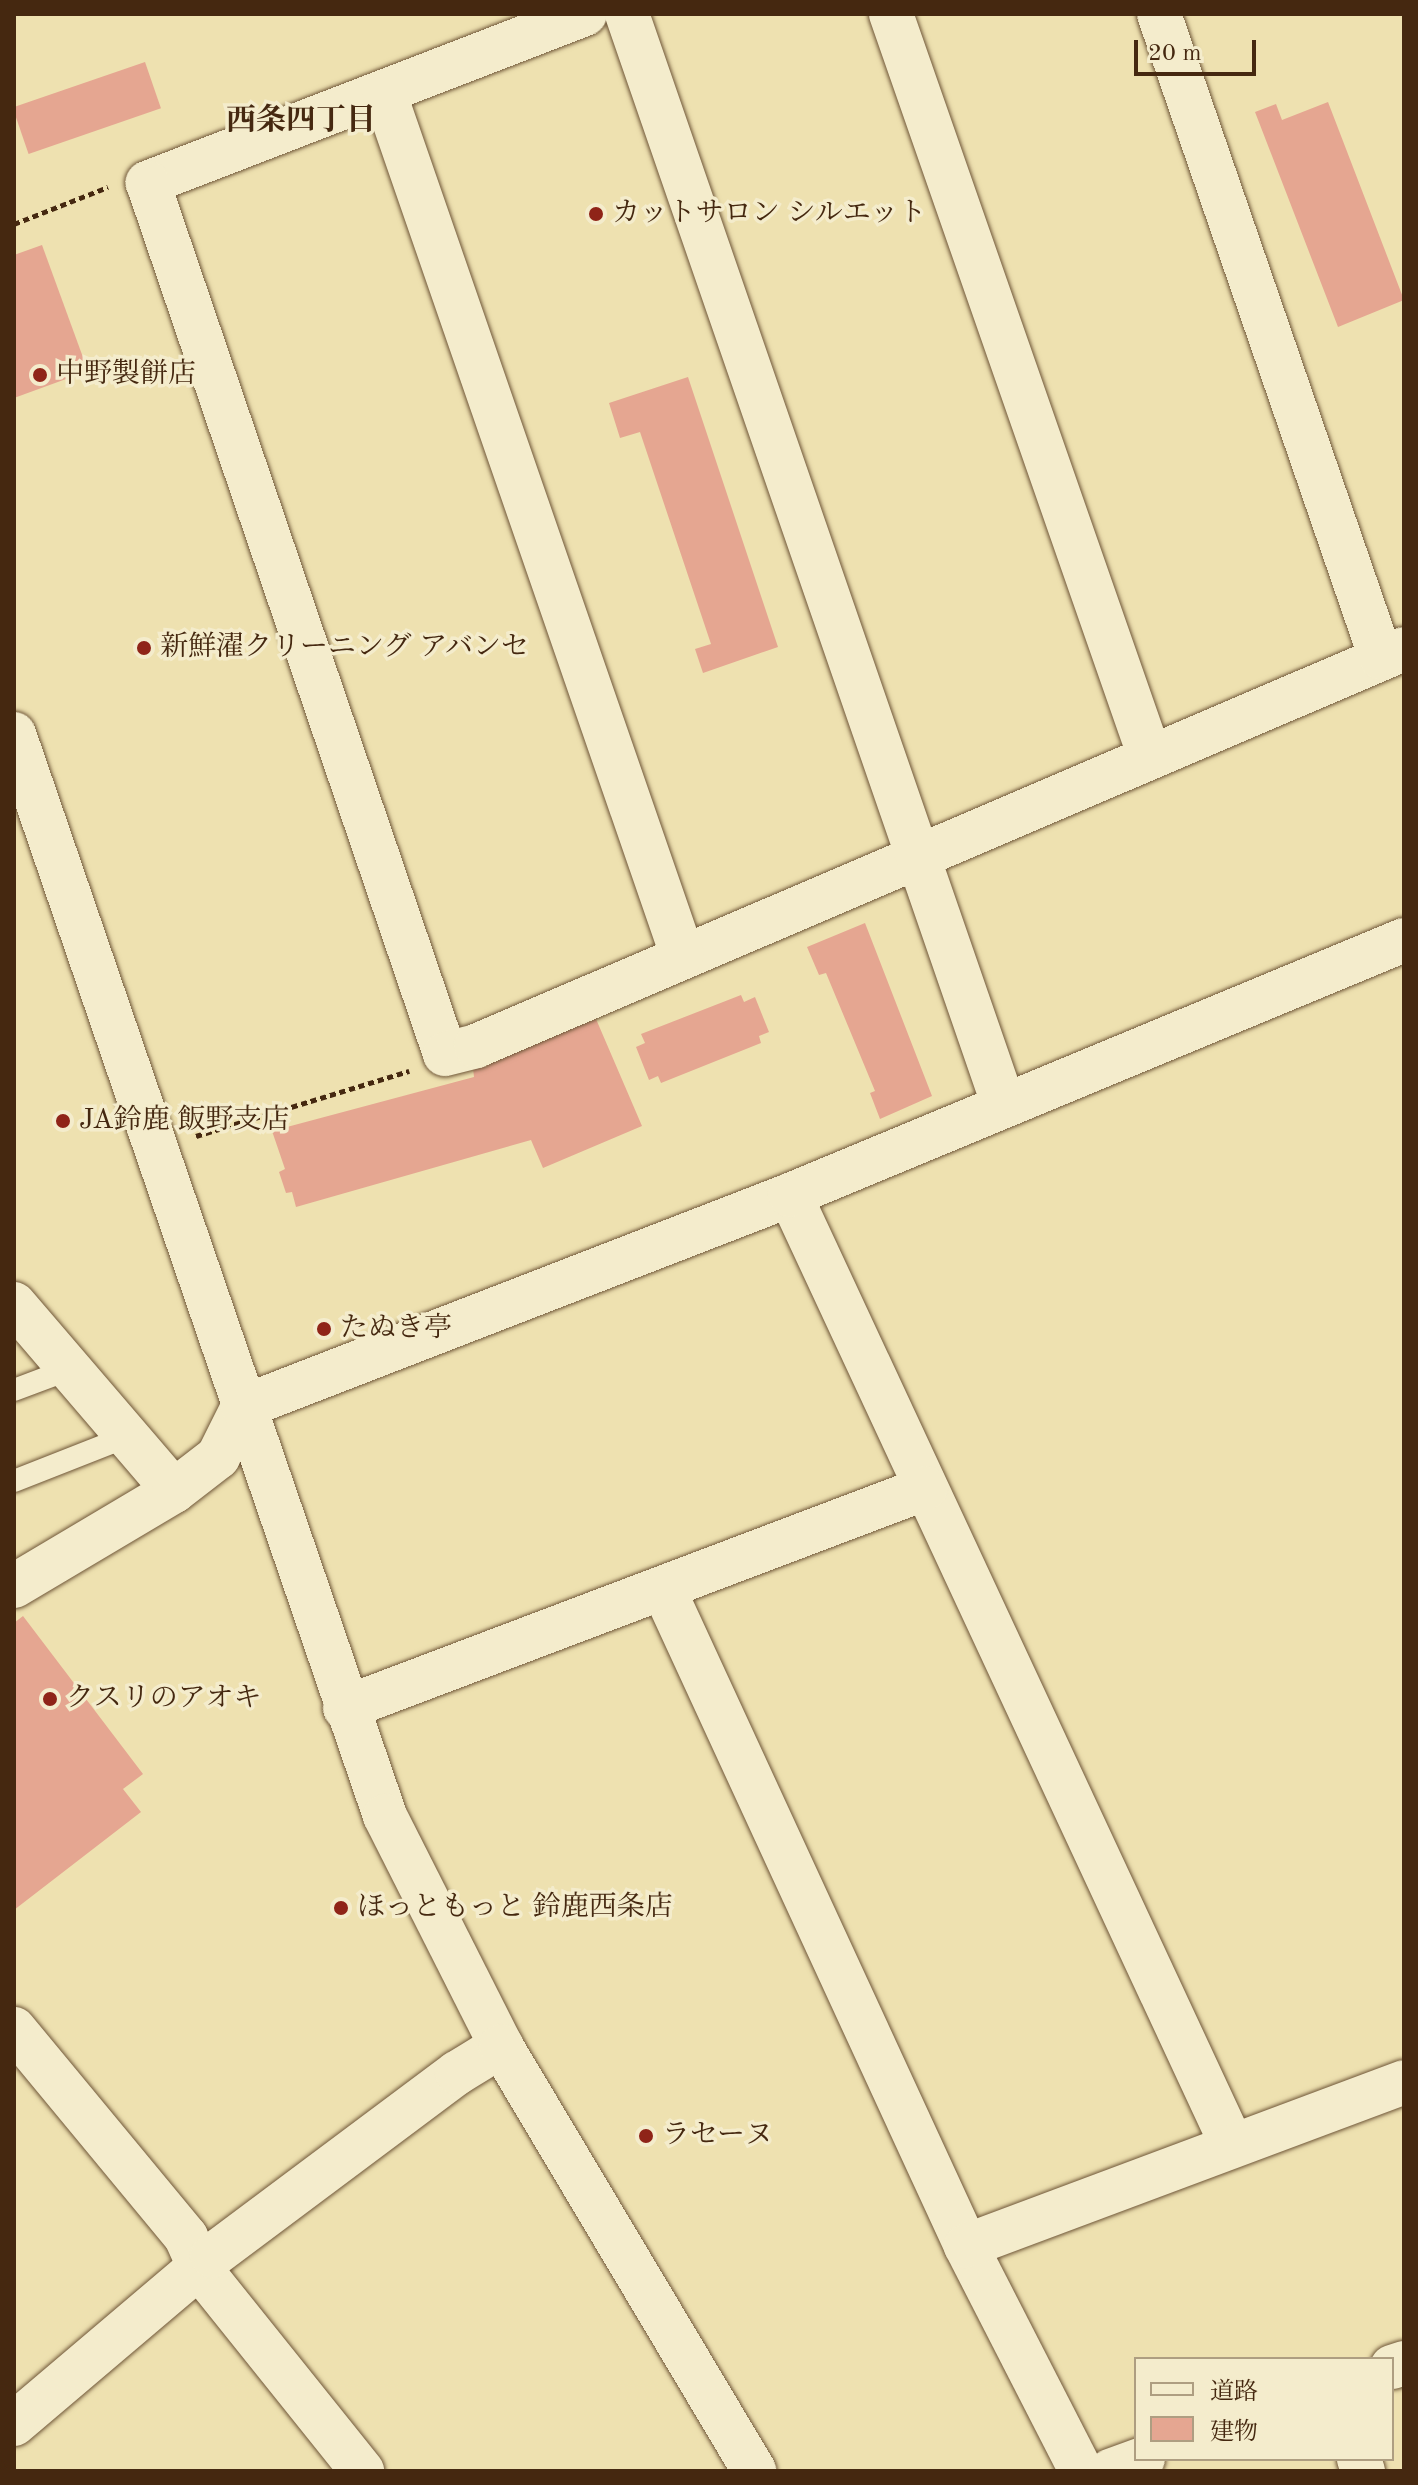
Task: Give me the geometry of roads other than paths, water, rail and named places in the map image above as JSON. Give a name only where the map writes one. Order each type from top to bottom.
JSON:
[{"type":"street","points":[[585,14],[148,183],[445,1054],[476,1046],[682,954],[789,913],[1149,754],[1392,654],[1159,14]]},
{"type":"street","points":[[627,14],[1004,1106]]},
{"type":"street","points":[[891,14],[1149,754]]},
{"type":"street","points":[[384,92],[682,954]]},
{"type":"street","points":[[14,734],[345,1708],[391,1828],[501,2046],[754,2471]]},
{"type":"street","points":[[14,1586],[174,1491],[218,1457],[243,1407],[790,1195],[1404,940]]},
{"type":"street","points":[[790,1195],[1232,2145]]},
{"type":"street","points":[[14,1304],[174,1491]]},
{"type":"street","points":[[345,1708],[926,1488]]},
{"type":"street","points":[[663,1588],[966,2246],[1081,2471]]},
{"type":"street","points":[[14,2029],[186,2237],[201,2270],[362,2471]]},
{"type":"street","points":[[14,2424],[201,2270],[212,2256],[457,2073],[501,2046]]},
{"type":"street","points":[[966,2246],[1404,2082]]},
{"type":"street","points":[[1110,2471],[1138,2461]]},
{"type":"lane","points":[[14,1390],[70,1369]]},
{"type":"lane","points":[[14,1481],[128,1436]]},
{"type":"place","name":"カットサロン シルエット","points":[[596,214]]},
{"type":"place","name":"中野製餅店","points":[[40,375]]},
{"type":"place","name":"新鮮濯クリーニング アバンセ","points":[[144,648]]},
{"type":"place","name":"JA鈴鹿 飯野支店","points":[[63,1121]]},
{"type":"place","name":"たぬき亭","points":[[324,1329]]},
{"type":"place","name":"クスリのアオキ","points":[[50,1699]]},
{"type":"place","name":"ほっともっと 鈴鹿西条店","points":[[341,1908]]},
{"type":"place","name":"ラセーヌ","points":[[646,2136]]},
{"type":"district","name":"西条四丁目","points":[[301,121]]}]
